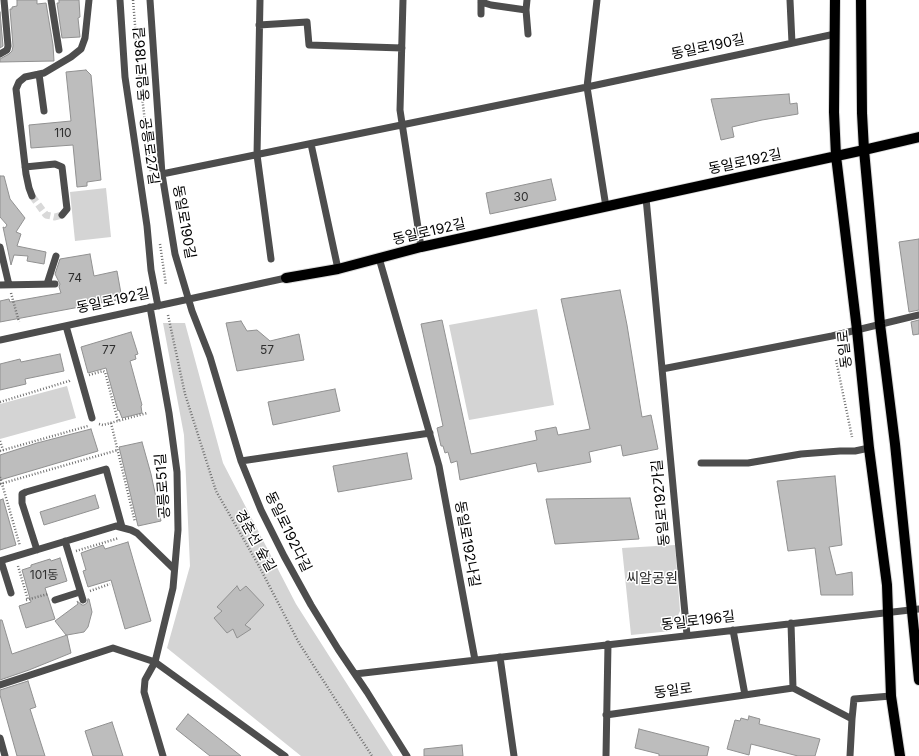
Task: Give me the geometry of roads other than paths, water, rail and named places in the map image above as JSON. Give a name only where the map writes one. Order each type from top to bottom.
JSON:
[{"type":"main road","name":"동일로","points":[[835,0],[834,112],[836,156],[857,330],[869,448],[887,585],[891,696],[900,756]]},
{"type":"main road","points":[[861,0],[862,113],[864,150],[880,324],[915,609],[919,680]]},
{"type":"main road","name":"동일로192길","points":[[286,278],[338,269],[421,247],[918,137]]},
{"type":"street","points":[[0,54],[7,50],[8,46],[4,0]]},
{"type":"street","points":[[51,0],[59,50]]},
{"type":"street","points":[[32,196],[25,167],[16,89],[19,82],[25,77],[39,74],[54,67],[81,50],[85,38],[89,0]]},
{"type":"street","name":"공릉로27길","points":[[120,0],[125,77],[147,226],[151,270],[158,306]]},
{"type":"street","name":"동일로186길","points":[[150,0],[162,174]]},
{"type":"street","points":[[260,0],[257,155],[271,259]]},
{"type":"street","points":[[403,0],[400,110],[421,247]]},
{"type":"street","points":[[527,0],[526,10],[528,34]]},
{"type":"street","points":[[597,0],[587,87],[606,206]]},
{"type":"street","points":[[790,0],[792,43]]},
{"type":"street","points":[[481,14],[481,1],[491,5],[526,10]]},
{"type":"street","points":[[259,25],[307,22],[309,45],[402,48]]},
{"type":"street","name":"동일로190길","points":[[189,299],[175,254],[162,174],[587,87],[835,34]]},
{"type":"street","points":[[39,74],[44,111]]},
{"type":"street","points":[[311,144],[338,269]]},
{"type":"street","points":[[25,167],[55,164],[62,167],[67,204],[67,209],[62,215]]},
{"type":"street","name":"동일로192가길","points":[[646,198],[687,636]]},
{"type":"street","points":[[0,247],[9,285]]},
{"type":"street","points":[[47,284],[56,256]]},
{"type":"street","name":"동일로192나길","points":[[379,258],[439,466],[475,660]]},
{"type":"street","name":"동일로192길","points":[[0,340],[286,278]]},
{"type":"street","points":[[0,285],[55,284]]},
{"type":"street","name":"동일로192다길","points":[[189,299],[210,357],[241,461],[261,510],[284,556],[334,643],[368,692],[407,756]]},
{"type":"street","name":"공릉로51길","points":[[150,307],[169,413],[177,472],[178,530],[173,588],[155,662],[146,680],[144,692],[163,756]]},
{"type":"street","points":[[662,369],[919,316]]},
{"type":"street","points":[[66,326],[92,418]]},
{"type":"street","points":[[241,461],[430,433]]},
{"type":"street","points":[[701,463],[748,463],[801,454],[855,451],[869,448]]},
{"type":"street","points":[[37,550],[22,503],[22,494],[106,469],[122,527]]},
{"type":"street","points":[[11,593],[0,561],[108,528],[122,527],[137,533],[174,569]]},
{"type":"street","points":[[65,541],[83,591],[83,600]]},
{"type":"street","points":[[55,600],[83,591]]},
{"type":"street","name":"동일로196길","points":[[355,674],[915,609]]},
{"type":"street","points":[[791,624],[793,688],[852,720]]},
{"type":"street","points":[[733,630],[745,695]]},
{"type":"street","points":[[606,756],[608,644]]},
{"type":"street","points":[[0,685],[112,648],[155,662],[285,756]]},
{"type":"street","points":[[500,657],[514,756]]},
{"type":"street","name":"동일로","points":[[606,715],[793,688]]},
{"type":"street","points":[[850,756],[854,699],[891,696]]},
{"type":"street","points":[[0,738],[5,756]]},
{"type":"tunnel","points":[[32,196],[46,215],[55,217],[62,215]]},
{"type":"park label","name":"씨알공원","points":[[652,579]]}]
